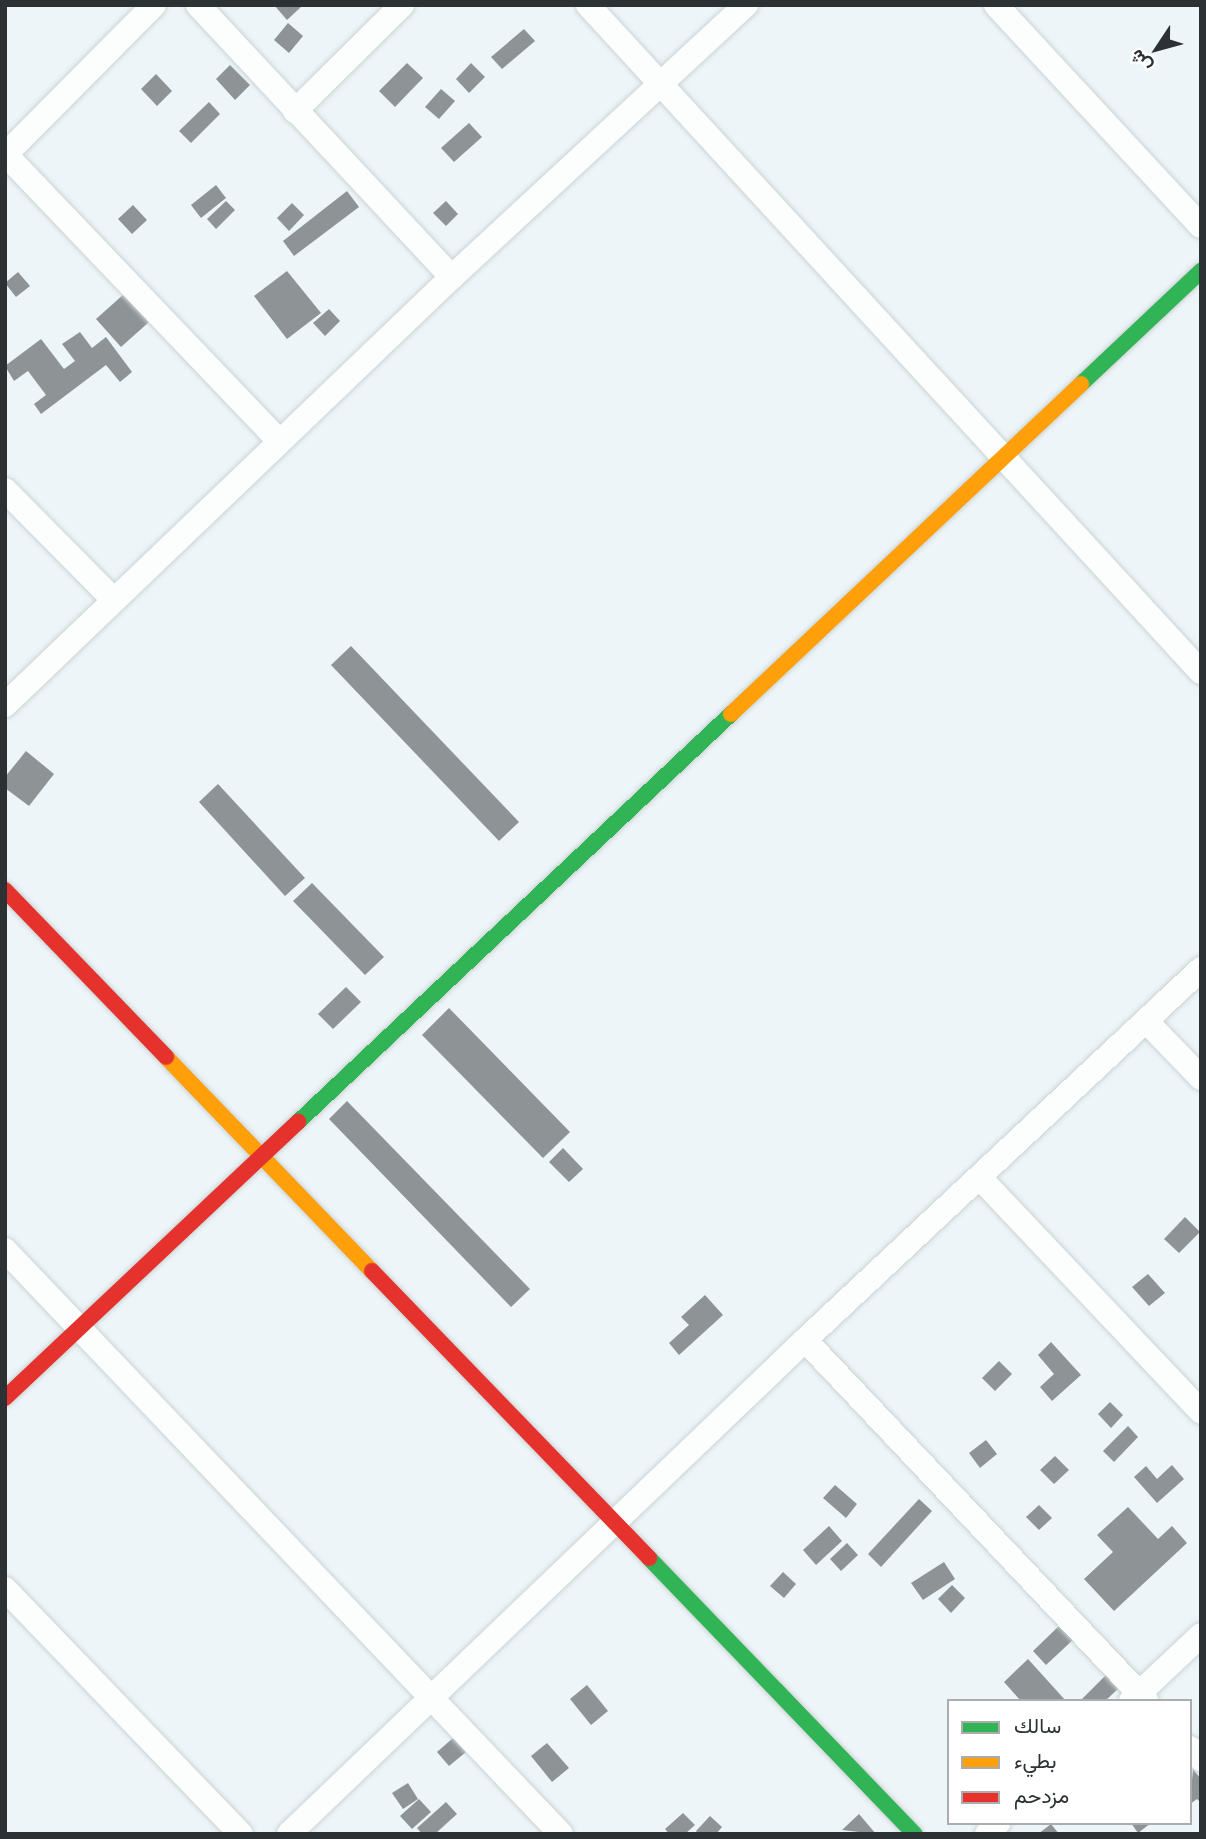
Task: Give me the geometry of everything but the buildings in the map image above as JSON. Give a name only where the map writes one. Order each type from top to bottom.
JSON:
[{"type":"street","points":[[154,5],[5,154],[279,441]]},
{"type":"street","points":[[198,5],[452,277]]},
{"type":"street","points":[[295,111],[402,5]]},
{"type":"street","points":[[588,5],[1201,672]]},
{"type":"street","points":[[5,705],[452,277],[746,5]]},
{"type":"street","points":[[996,5],[1201,226]]},
{"type":"street","points":[[5,1398],[1201,271]]},
{"type":"street","points":[[5,490],[113,599]]},
{"type":"street","points":[[5,890],[915,1834]]},
{"type":"street","points":[[289,1834],[432,1701],[804,1340],[981,1179],[1201,969]]},
{"type":"street","points":[[1146,1021],[1201,1078]]},
{"type":"street","points":[[981,1179],[1201,1412]]},
{"type":"street","points":[[5,1250],[561,1834]]},
{"type":"street","points":[[804,1340],[1139,1698],[1201,1635]]},
{"type":"street","points":[[5,1588],[241,1834]]},
{"type":"traffic: fast","points":[[1081,384],[1201,271]]},
{"type":"traffic: fast","points":[[298,1122],[731,714]]},
{"type":"traffic: fast","points":[[649,1558],[915,1834]]},
{"type":"traffic: slow","points":[[731,714],[1081,384]]},
{"type":"traffic: slow","points":[[166,1057],[372,1271]]},
{"type":"traffic: jam","points":[[5,890],[166,1057]]},
{"type":"traffic: jam","points":[[5,1398],[298,1122]]},
{"type":"traffic: jam","points":[[372,1271],[649,1558]]}]
